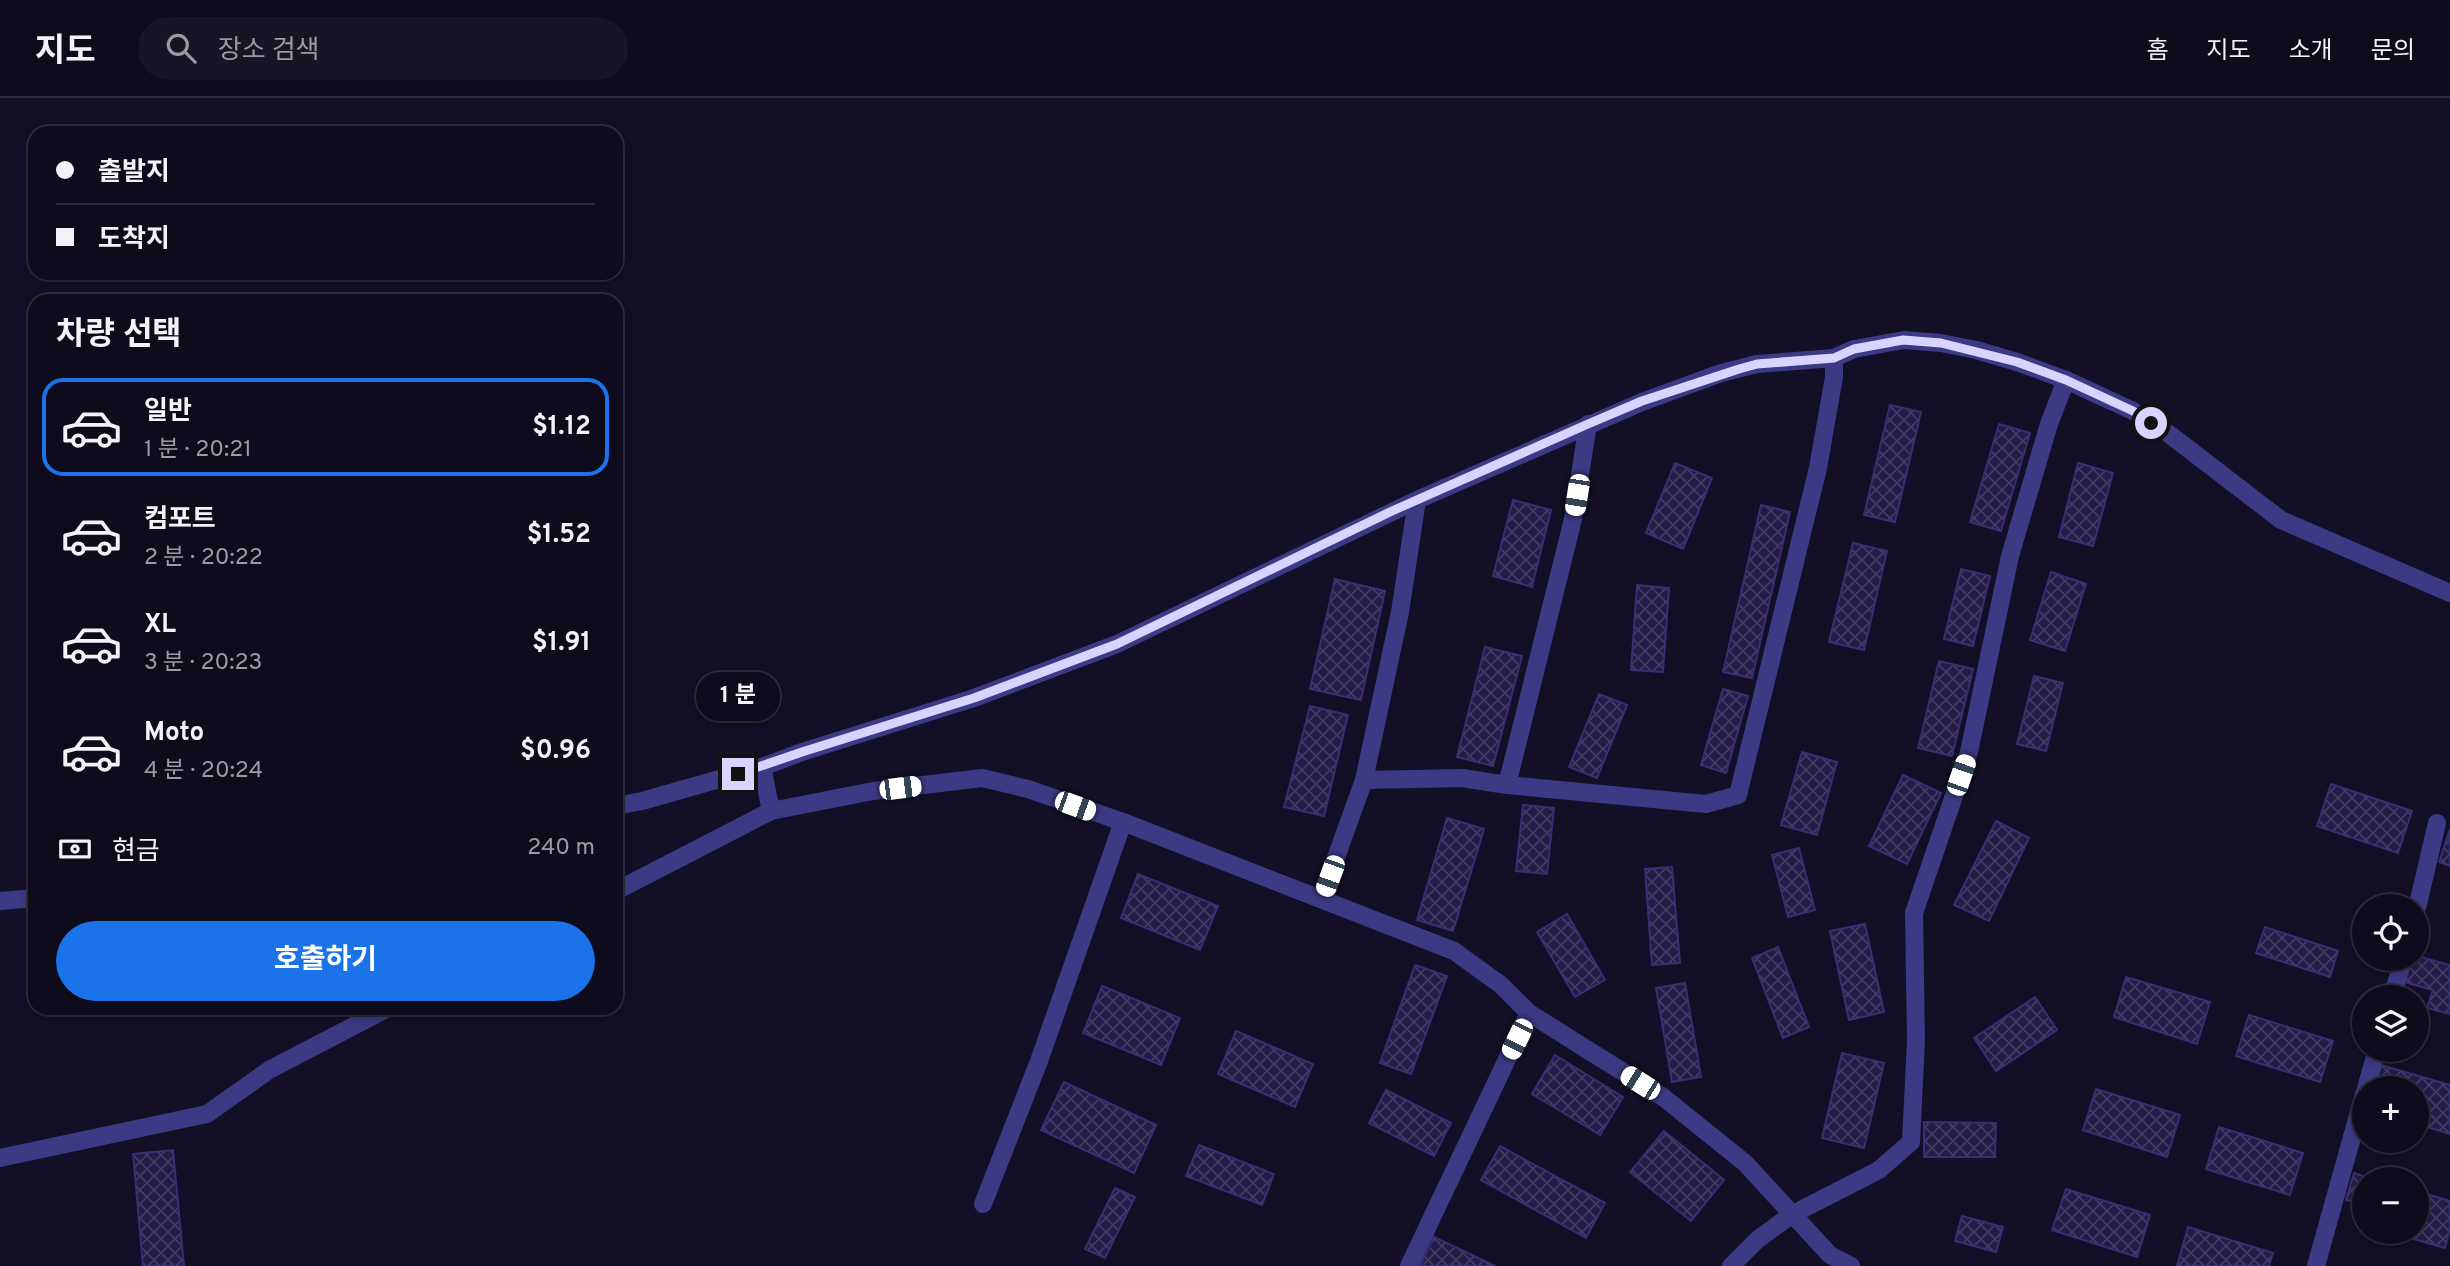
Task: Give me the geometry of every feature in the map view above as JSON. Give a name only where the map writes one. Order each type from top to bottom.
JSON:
[{"type":"street","points":[[623,805],[762,768],[802,752],[974,698],[1117,644],[1417,500],[1642,401],[1721,373],[1757,364],[1834,358],[1854,349],[1903,340],[1941,343],[2017,362],[2066,380],[2133,411],[2169,434],[2281,520],[2450,593]]},
{"type":"street","points":[[1364,780],[1462,778],[1507,785],[1706,804],[1738,795],[1818,468],[1834,377],[1834,358]]},
{"type":"street","points":[[1731,1266],[1757,1240],[1791,1215],[1879,1170],[1912,1142],[1916,1041],[1914,913],[1969,752],[2010,556],[2049,424],[2066,380]]},
{"type":"street","points":[[1507,785],[1573,519],[1588,424]]},
{"type":"street","points":[[1321,899],[1364,780],[1400,612],[1417,500]]},
{"type":"street","points":[[762,768],[771,811]]},
{"type":"street","points":[[623,887],[771,811],[873,791],[982,778],[1028,789],[1122,822],[1454,951],[1501,985],[1529,1013],[1663,1097],[1745,1163],[1830,1255],[1851,1266]]},
{"type":"street","points":[[982,1204],[1040,1061],[1122,822]]},
{"type":"street","points":[[2420,894],[2437,823]]},
{"type":"street","points":[[0,901],[28,899]]},
{"type":"street","points":[[1409,1266],[1529,1013]]},
{"type":"street","points":[[0,1158],[207,1114],[269,1070],[375,1015]]},
{"type":"street","points":[[2316,1266],[2352,1137]]},
{"type":"building","points":[[1890,405],[1921,412],[1895,522],[1864,515]]},
{"type":"building","points":[[1999,424],[2030,433],[2001,531],[1970,522]]},
{"type":"building","points":[[1675,463],[1712,478],[1683,549],[1646,533]]},
{"type":"building","points":[[2078,463],[2113,473],[2093,546],[2059,537]]},
{"type":"building","points":[[1513,500],[1551,510],[1532,587],[1493,576]]},
{"type":"building","points":[[1761,505],[1790,512],[1752,678],[1723,672]]},
{"type":"building","points":[[1853,543],[1887,551],[1864,650],[1829,642]]},
{"type":"building","points":[[1961,569],[1990,576],[1973,646],[1944,639]]},
{"type":"building","points":[[2051,572],[2086,584],[2065,651],[2030,640]]},
{"type":"building","points":[[1335,579],[1385,591],[1361,700],[1310,689]]},
{"type":"building","points":[[1637,585],[1669,588],[1663,672],[1631,670]]},
{"type":"building","points":[[1485,647],[1522,656],[1493,766],[1457,757]]},
{"type":"building","points":[[1939,661],[1973,669],[1952,756],[1918,748]]},
{"type":"building","points":[[2034,676],[2063,683],[2046,751],[2017,744]]},
{"type":"building","points":[[1723,689],[1748,696],[1726,773],[1701,765]]},
{"type":"building","points":[[1599,694],[1627,705],[1597,778],[1569,767]]},
{"type":"building","points":[[1310,706],[1348,715],[1324,816],[1284,807]]},
{"type":"building","points":[[1802,752],[1837,762],[1817,835],[1781,825]]},
{"type":"building","points":[[1903,775],[1941,793],[1907,864],[1869,846]]},
{"type":"building","points":[[2331,784],[2412,811],[2398,853],[2317,826]]},
{"type":"building","points":[[1523,805],[1554,808],[1547,874],[1516,871]]},
{"type":"building","points":[[1447,818],[1484,829],[1453,931],[1417,920]]},
{"type":"building","points":[[1996,821],[2029,838],[1989,921],[1954,905]]},
{"type":"building","points":[[2450,829],[2450,866],[2439,862]]},
{"type":"building","points":[[1799,848],[1815,910],[1788,917],[1772,855]]},
{"type":"building","points":[[1672,867],[1680,963],[1652,965],[1645,869]]},
{"type":"building","points":[[1138,874],[1218,906],[1200,950],[1121,918]]},
{"type":"building","points":[[1567,914],[1605,980],[1575,997],[1537,932]]},
{"type":"building","points":[[1865,924],[1884,1012],[1849,1020],[1830,931]]},
{"type":"building","points":[[2265,927],[2338,951],[2330,977],[2256,953]]},
{"type":"building","points":[[1778,947],[1809,1027],[1783,1038],[1752,958]]},
{"type":"building","points":[[2429,959],[2450,965],[2450,1014],[2429,1009],[2433,990],[2429,989],[2429,985],[2401,981],[2404,971],[2429,971]]},
{"type":"building","points":[[1415,965],[1447,976],[1411,1074],[1380,1063]]},
{"type":"building","points":[[2126,977],[2210,1002],[2197,1044],[2114,1017]]},
{"type":"building","points":[[1685,983],[1701,1077],[1672,1082],[1656,988]]},
{"type":"building","points":[[1102,986],[1180,1018],[1161,1065],[1083,1033]]},
{"type":"building","points":[[2035,997],[2057,1030],[1996,1071],[1974,1038]]},
{"type":"building","points":[[2249,1015],[2333,1041],[2320,1082],[2236,1056]]},
{"type":"building","points":[[1236,1031],[1313,1064],[1295,1107],[1218,1074]]},
{"type":"building","points":[[1842,1053],[1884,1063],[1864,1148],[1822,1138]]},
{"type":"building","points":[[1555,1055],[1623,1097],[1600,1135],[1532,1094]]},
{"type":"building","points":[[2381,1065],[2419,1076],[2378,1076]]},
{"type":"building","points":[[2429,1079],[2450,1085],[2450,1134],[2429,1128]]},
{"type":"building","points":[[1064,1082],[1156,1125],[1134,1173],[1041,1130]]},
{"type":"building","points":[[2096,1089],[2180,1115],[2167,1157],[2083,1130]]},
{"type":"building","points":[[1386,1090],[1451,1123],[1434,1156],[1369,1123]]},
{"type":"building","points":[[1924,1122],[1996,1123],[1995,1157],[1924,1157]]},
{"type":"building","points":[[2219,1127],[2303,1153],[2290,1195],[2206,1169]]},
{"type":"building","points":[[1664,1131],[1724,1180],[1691,1221],[1630,1172]]},
{"type":"building","points":[[1199,1145],[1274,1174],[1262,1205],[1186,1176]]},
{"type":"building","points":[[1500,1146],[1605,1203],[1586,1238],[1481,1180]]},
{"type":"building","points":[[173,1150],[184,1266],[143,1266],[133,1154]]},
{"type":"building","points":[[2352,1180],[2352,1202],[2346,1200]]},
{"type":"building","points":[[1115,1188],[1135,1197],[1105,1258],[1085,1249]]},
{"type":"building","points":[[2066,1189],[2150,1215],[2137,1257],[2052,1230]]},
{"type":"building","points":[[2429,1195],[2450,1201],[2450,1229],[2445,1248],[2429,1243]]},
{"type":"building","points":[[1962,1216],[2003,1227],[1996,1252],[1955,1241]]},
{"type":"building","points":[[2188,1227],[2273,1253],[2269,1266],[2177,1266]]},
{"type":"building","points":[[1434,1237],[1495,1266],[1420,1266]]},
{"type":"route","points":[[738,774],[974,698],[1117,644],[1392,511],[1588,424],[1642,401],[1721,373],[1757,364],[1834,358],[1854,349],[1903,340],[1941,343],[2017,362],[2066,380],[2133,411],[2151,423]]}]
